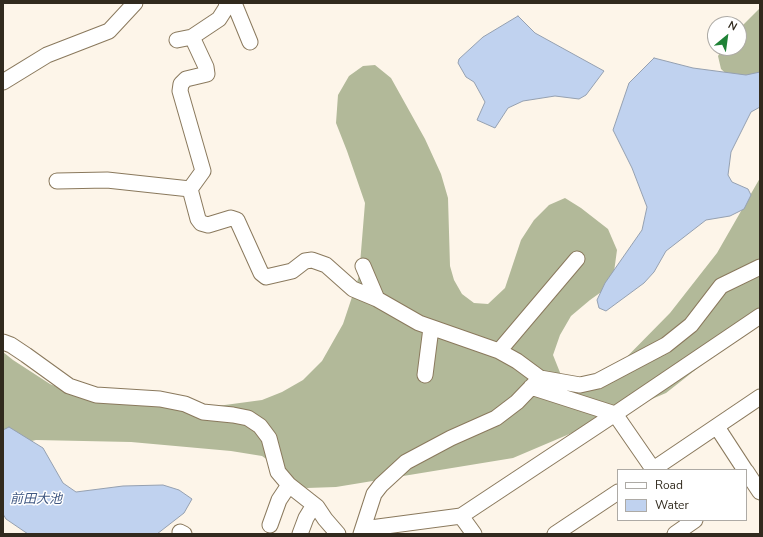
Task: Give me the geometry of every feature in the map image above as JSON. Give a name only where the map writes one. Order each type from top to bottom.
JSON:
[{"type":"street","points":[[3,82],[47,56],[108,31],[135,3]]},
{"type":"street","points":[[227,3],[226,8],[219,18],[184,38],[206,67],[207,74],[186,79],[181,84],[180,91],[203,170],[190,189],[198,219],[201,224],[208,225],[231,218],[237,220],[261,273],[266,277],[292,271],[305,261],[312,260],[326,265],[353,289],[377,299],[419,323],[499,351],[518,361],[536,382],[614,414],[651,469]]},
{"type":"street","points":[[234,3],[250,42]]},
{"type":"street","points":[[57,181],[107,180],[190,189]]},
{"type":"street","points":[[499,351],[577,259]]},
{"type":"street","points":[[363,266],[377,299]]},
{"type":"street","points":[[536,382],[580,385],[598,381],[666,345],[691,325],[721,286],[760,267]]},
{"type":"street","points":[[536,382],[517,402],[496,418],[451,438],[406,462],[381,485],[374,494],[362,531],[402,529],[461,516],[760,316]]},
{"type":"street","points":[[425,375],[431,328]]},
{"type":"street","points":[[3,342],[11,345],[69,386],[96,395],[160,399],[185,404],[203,412],[248,418],[260,426],[269,438],[278,472],[289,485],[317,507],[338,534]]},
{"type":"street","points":[[653,469],[760,397]]},
{"type":"street","points":[[717,426],[745,469]]},
{"type":"street","points":[[270,525],[279,500],[289,485]]},
{"type":"street","points":[[555,534],[617,493]]},
{"type":"street","points":[[300,534],[306,518],[314,505]]},
{"type":"street","points":[[461,516],[474,534]]},
{"type":"street","points":[[675,534],[694,521]]},
{"type":"green space","points":[[760,8],[760,109],[749,95],[721,69],[718,56],[747,56],[747,21]]},
{"type":"green space","points":[[375,65],[391,78],[425,139],[441,174],[448,198],[450,266],[454,280],[462,294],[474,303],[488,304],[505,288],[521,240],[534,220],[549,205],[565,198],[581,208],[608,229],[617,250],[614,272],[604,290],[571,316],[560,335],[553,355],[561,375],[582,386],[606,378],[670,313],[717,253],[760,178],[760,321],[751,326],[666,393],[513,458],[336,487],[307,488],[290,482],[281,469],[262,456],[231,451],[131,442],[36,440],[3,447],[3,352],[50,384],[84,398],[128,405],[210,407],[262,400],[282,392],[303,380],[322,361],[343,324],[359,276],[365,203],[336,123],[338,95],[349,76],[363,66]]},
{"type":"water","points":[[518,16],[535,33],[604,71],[586,95],[579,99],[555,96],[523,101],[508,108],[495,128],[477,120],[485,102],[474,82],[466,77],[458,63],[459,59],[483,37]]},
{"type":"water","points":[[654,58],[693,68],[746,75],[760,72],[760,107],[751,112],[731,152],[728,175],[732,182],[748,189],[751,195],[744,209],[730,216],[706,220],[666,251],[654,272],[644,283],[606,311],[599,308],[597,300],[605,283],[642,230],[647,207],[632,168],[613,130],[629,83]]},
{"type":"water","name":"前田大池","points":[[9,427],[43,448],[63,483],[76,492],[123,486],[163,485],[179,490],[192,499],[184,513],[157,534],[28,534],[6,519],[3,514],[3,430]]}]
